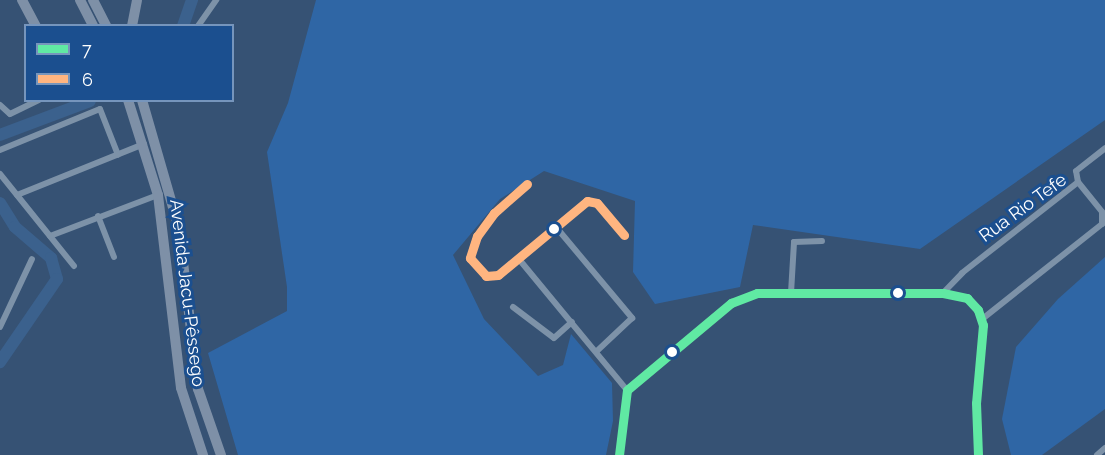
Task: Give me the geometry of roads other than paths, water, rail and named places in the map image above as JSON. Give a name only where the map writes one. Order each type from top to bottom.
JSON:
[{"type":"highway","points":[[22,0],[35,24]]},
{"type":"highway","points":[[80,0],[86,24]]},
{"type":"highway","points":[[80,0],[92,24]]},
{"type":"highway","points":[[93,0],[105,24]]},
{"type":"highway","points":[[132,24],[136,0]]},
{"type":"highway","name":"Avenida Jacu-Pêssego","points":[[129,102],[144,144],[158,195],[181,388],[203,455]]},
{"type":"highway","name":"Avenida Jacu-Pêssego","points":[[143,102],[179,228],[198,389],[221,455]]},
{"type":"street","points":[[199,24],[216,0]]},
{"type":"street","points":[[0,105],[10,114],[35,102]]},
{"type":"street","points":[[0,150],[100,109],[117,155]]},
{"type":"street","points":[[17,195],[144,144]]},
{"type":"street","points":[[1078,182],[1076,171],[1105,148]]},
{"type":"street","points":[[0,174],[74,266]]},
{"type":"street","name":"Rua Rio Tefe","points":[[943,293],[962,273],[1078,182],[1102,213],[1102,224],[982,319]]},
{"type":"street","points":[[527,184],[487,220],[470,255],[472,262],[490,278],[590,200],[605,211],[624,235]]},
{"type":"street","points":[[50,236],[158,195]]},
{"type":"street","points":[[98,216],[114,257]]},
{"type":"street","points":[[556,226],[631,316],[631,321],[597,351]]},
{"type":"street","points":[[791,293],[794,242],[822,241]]},
{"type":"street","points":[[518,258],[627,390]]},
{"type":"street","points":[[0,327],[32,259]]},
{"type":"street","points":[[619,455],[627,390],[739,298],[757,293],[943,293],[967,298],[982,319],[976,403],[978,455]]},
{"type":"street","points":[[513,307],[554,338],[572,322]]},
{"type":"street","points":[[1099,454],[1105,448]]},
{"type":"waterway","points":[[184,24],[192,0]]},
{"type":"waterway","points":[[0,135],[87,102]]},
{"type":"waterway","points":[[0,203],[15,227],[51,258],[57,279],[0,362]]}]
